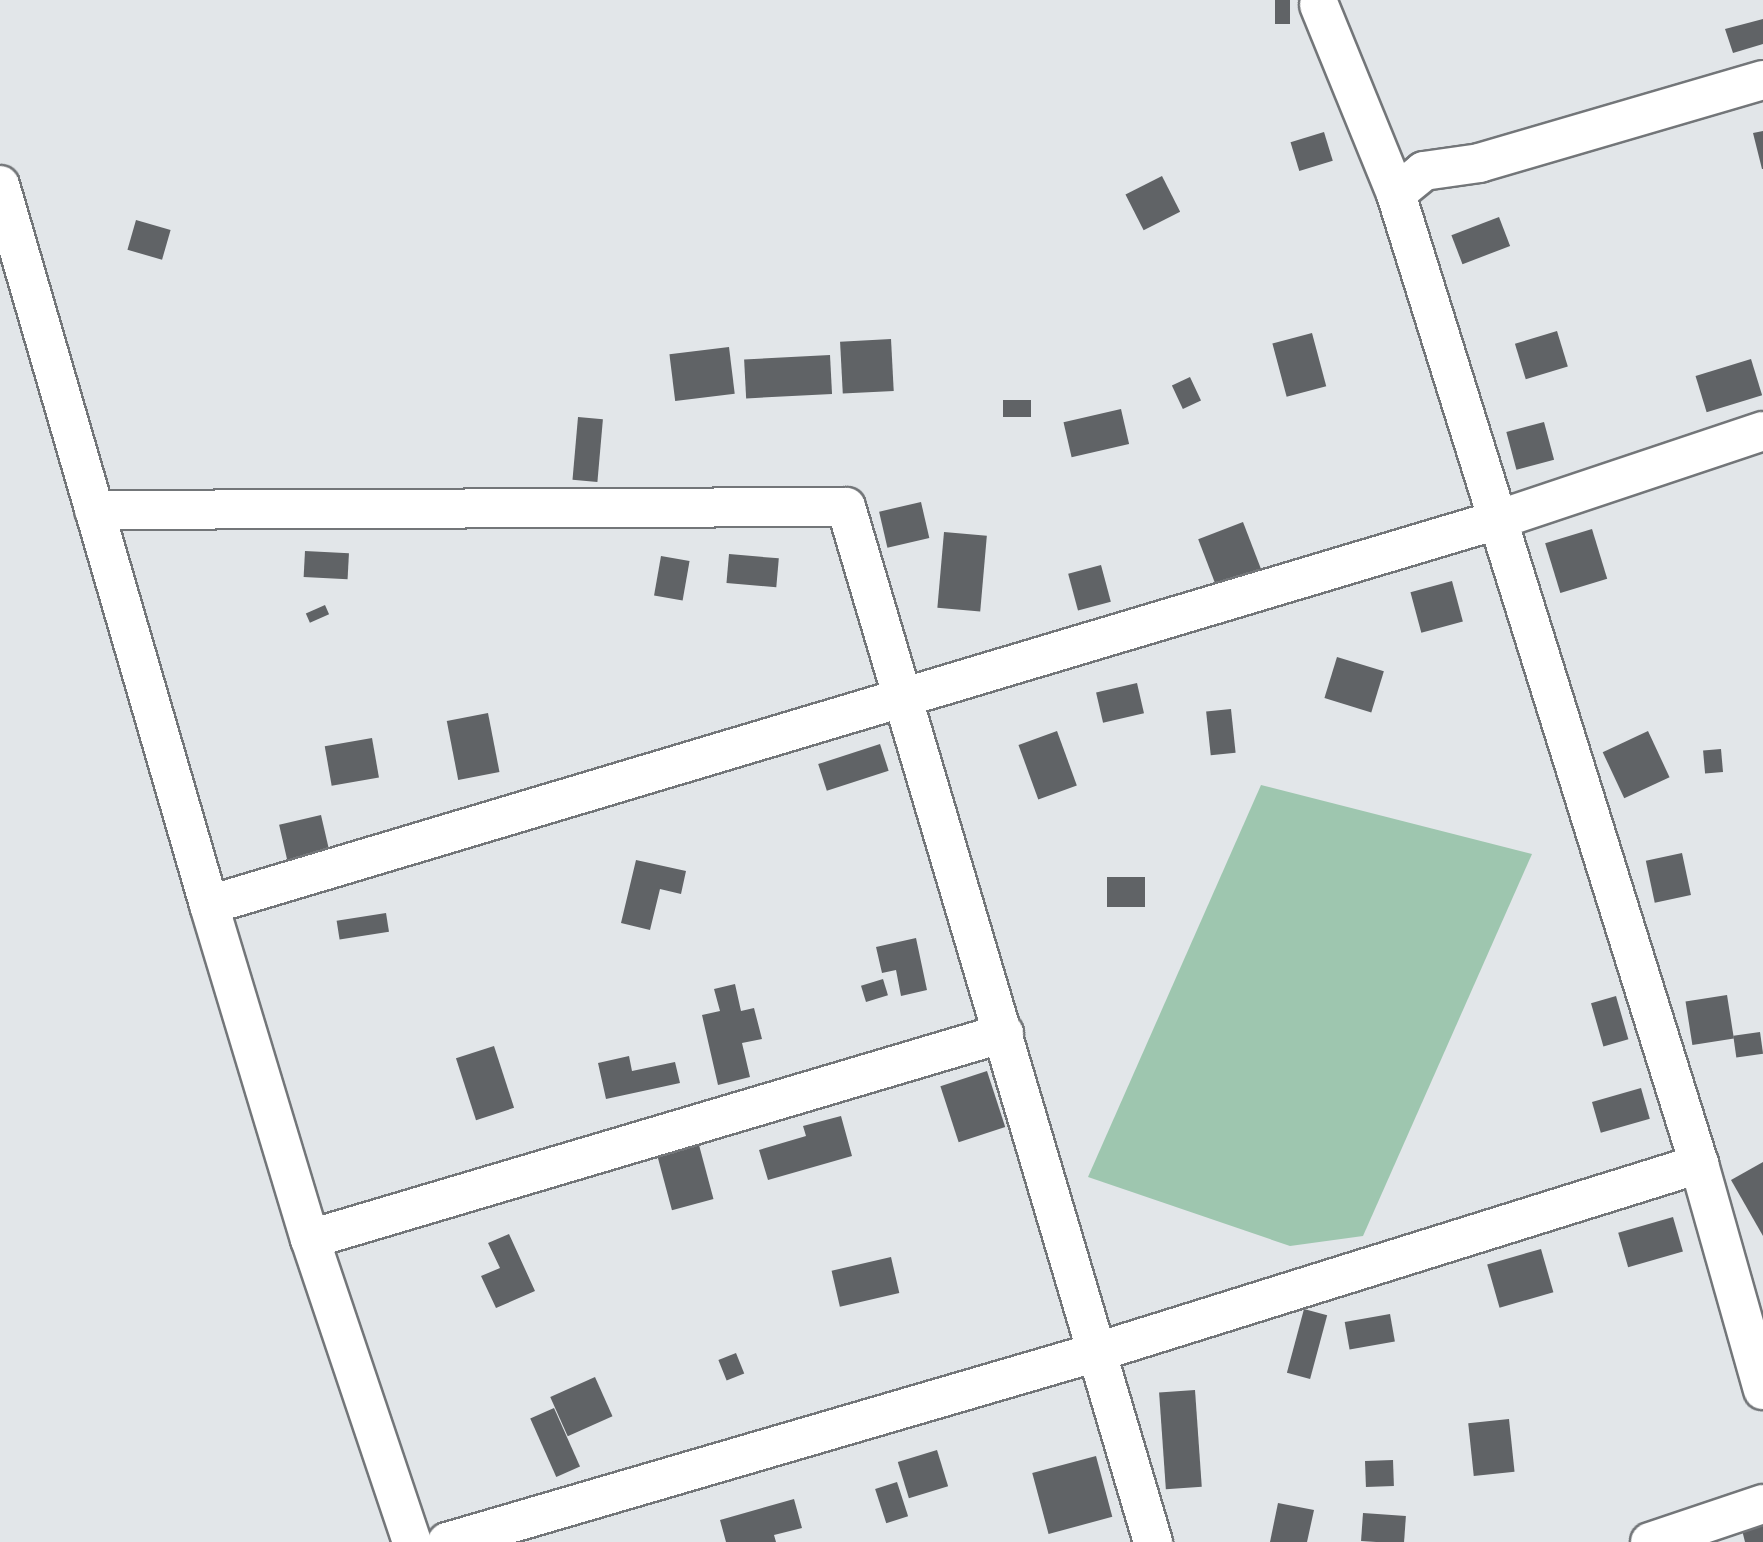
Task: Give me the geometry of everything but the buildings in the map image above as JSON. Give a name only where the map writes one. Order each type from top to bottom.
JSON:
[{"type":"street","points":[[1319,5],[1396,194],[1699,1164],[1763,1390]]},
{"type":"street","points":[[1396,194],[1424,171],[1480,163],[1763,80]]},
{"type":"street","points":[[0,185],[209,905],[310,1239],[412,1542]]},
{"type":"street","points":[[209,905],[903,700],[1497,520],[1763,431]]},
{"type":"street","points":[[94,510],[846,507],[1153,1542]]},
{"type":"street","points":[[310,1239],[1004,1033]]},
{"type":"street","points":[[447,1542],[1097,1352],[1699,1164]]},
{"type":"street","points":[[1650,1542],[1763,1504]]},
{"type":"green space","points":[[1261,785],[1532,854],[1363,1236],[1290,1246],[1088,1177]]}]
